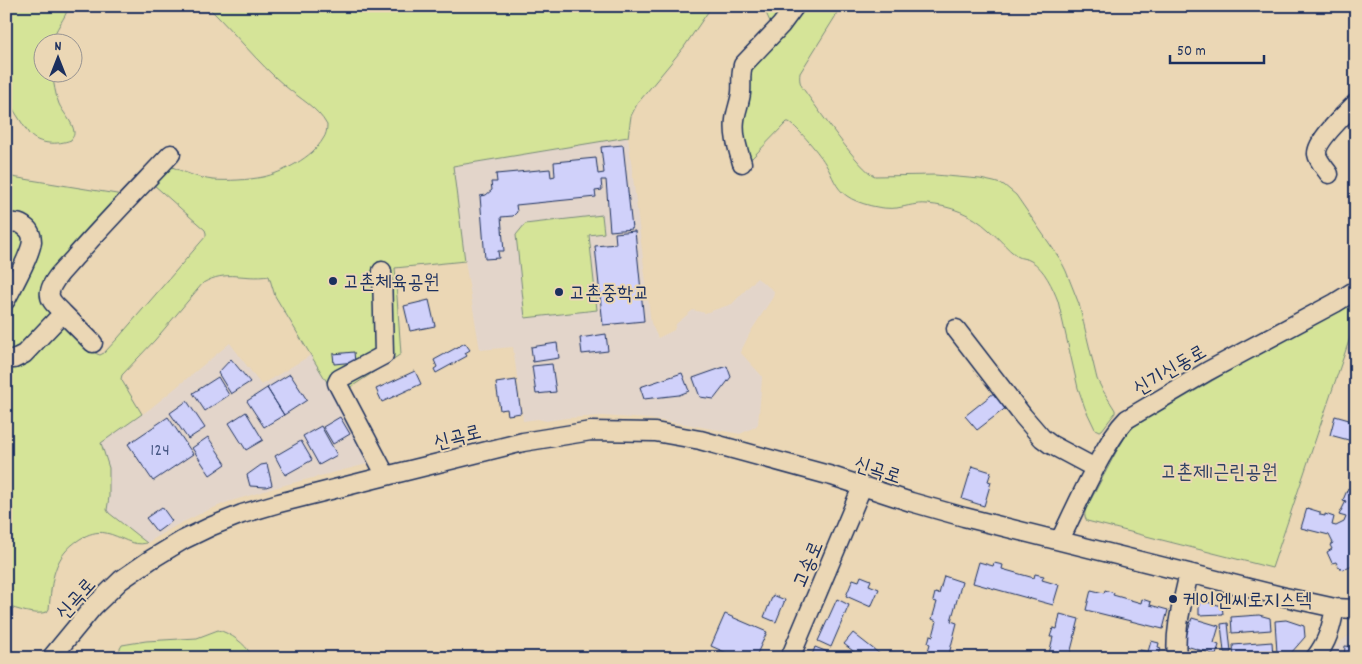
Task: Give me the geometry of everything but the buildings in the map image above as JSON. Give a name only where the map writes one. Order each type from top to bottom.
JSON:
[{"type":"street","points":[[742,163],[737,147],[735,127],[741,92],[741,71],[743,65],[781,24],[794,6]]},
{"type":"street","points":[[1329,174],[1317,155],[1318,147],[1333,127],[1356,103]]},
{"type":"street","points":[[93,343],[51,300],[50,289],[56,279],[85,246],[171,154]]},
{"type":"street","points":[[6,224],[18,223],[24,226],[30,231],[32,238],[31,249],[6,300]]},
{"type":"street","points":[[382,271],[384,355],[339,379],[337,383],[386,476]]},
{"type":"street","name":"신기신동로","points":[[1060,540],[1095,468],[1116,432],[1127,419],[1208,371],[1336,303],[1356,290]]},
{"type":"street","points":[[6,359],[14,359],[24,354],[63,313]]},
{"type":"street","points":[[956,329],[1042,438],[1095,468]]},
{"type":"street","name":"신곡로","points":[[51,658],[93,607],[121,580],[182,540],[242,514],[279,503],[539,439],[590,431],[655,432],[700,440],[832,476],[862,487],[964,517],[1285,597],[1335,608],[1356,609]]},
{"type":"street","name":"고송로","points":[[790,658],[862,487]]},
{"type":"street","points":[[1176,658],[1176,638],[1189,573]]},
{"type":"street","points":[[1315,658],[1326,641],[1335,608]]},
{"type":"shaded area","name":"고촌중학교","points":[[628,137],[651,323],[658,338],[674,330],[676,324],[693,310],[705,313],[732,304],[757,278],[774,291],[773,297],[751,331],[741,353],[762,376],[762,380],[758,424],[740,434],[648,419],[602,416],[523,421],[513,347],[480,350],[465,261],[453,166]]},
{"type":"shaded area","points":[[230,343],[261,385],[311,355],[371,463],[228,502],[175,526],[147,543],[107,510],[109,468],[100,443],[151,408]]},
{"type":"shaded area","points":[[1356,634],[1356,658],[1327,658],[1338,644],[1347,637]]},
{"type":"green space","points":[[6,6],[69,6],[56,32],[32,32],[32,82],[54,82],[59,104],[73,128],[74,135],[71,140],[49,143],[33,138],[6,98]]},
{"type":"green space","points":[[207,6],[736,6],[710,9],[684,47],[637,104],[631,116],[628,137],[453,166],[465,261],[395,268],[401,354],[336,397],[275,296],[269,276],[228,276],[203,283],[155,340],[122,375],[121,379],[142,414],[101,443],[109,468],[107,510],[147,543],[136,544],[103,532],[86,536],[71,546],[59,561],[53,579],[47,612],[31,613],[6,606],[6,176],[123,195],[49,279],[79,334],[93,352],[100,355],[118,338],[206,236],[205,230],[154,185],[170,166],[186,173],[213,180],[263,177],[288,168],[305,158],[318,146],[326,134],[327,125],[318,113],[275,77]]},
{"type":"green space","points":[[763,6],[787,6],[771,24]]},
{"type":"green space","points":[[802,6],[839,6],[835,17],[800,73],[800,82],[838,137],[868,172],[875,176],[935,175],[980,179],[1004,185],[1016,195],[1060,259],[1079,304],[1097,379],[1115,410],[1115,413],[1102,430],[1095,429],[1085,408],[1078,388],[1058,301],[1048,279],[1036,264],[1017,256],[976,219],[953,209],[923,204],[885,208],[864,204],[852,199],[843,193],[819,155],[789,122],[752,158],[748,158],[741,142],[746,74]]},
{"type":"green space","points":[[602,215],[604,233],[589,235],[597,310],[525,318],[516,235],[525,224]]},
{"type":"green space","name":"고촌제1근린공원","points":[[1356,301],[1356,320],[1272,568],[1087,521],[1085,511],[1130,429],[1251,358]]},
{"type":"green space","points":[[218,630],[223,631],[242,643],[251,655],[249,658],[115,658],[122,645],[146,641],[197,638]]},
{"type":"place","name":"고촌체육공원","points":[[333,281]]},
{"type":"place","name":"고촌중학교","points":[[559,292]]},
{"type":"place","name":"케이엔씨로지스텍","points":[[1173,599]]}]
